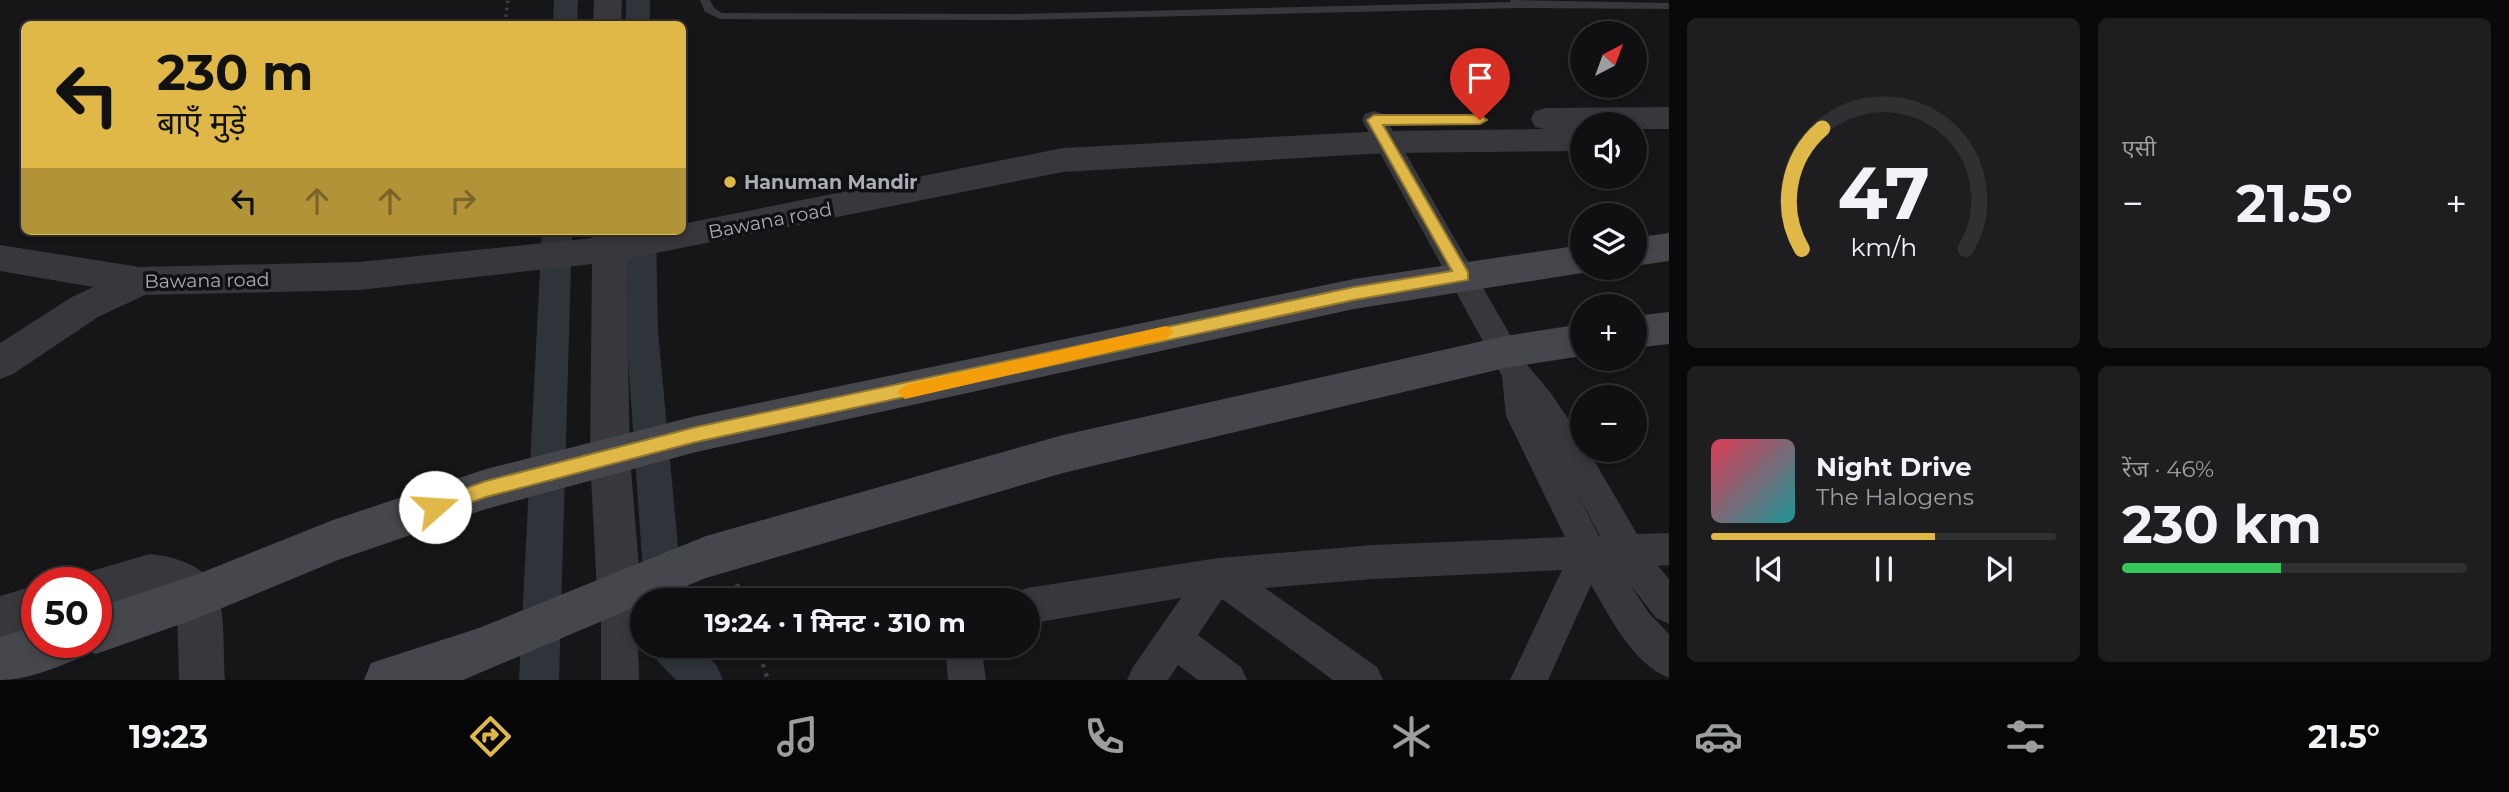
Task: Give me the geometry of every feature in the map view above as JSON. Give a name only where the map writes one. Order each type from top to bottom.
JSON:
[{"type":"main road","points":[[1647,250],[1669,247]]},
{"type":"main road","points":[[112,626],[198,596],[333,541],[486,489],[696,434],[1341,296],[1570,261]]},
{"type":"main road","points":[[1647,331],[1669,328]]},
{"type":"main road","points":[[387,680],[480,651],[621,590],[706,557],[1063,454],[1511,364],[1570,345]]},
{"type":"main road","points":[[0,661],[21,654]]},
{"type":"street","points":[[607,21],[608,0]]},
{"type":"street","name":"Bawana road","points":[[686,216],[1052,139],[1380,131],[1669,118]]},
{"type":"street","points":[[1380,131],[1511,364],[1546,410],[1628,550],[1669,606]]},
{"type":"street","name":"Bawana road","points":[[686,229],[790,218],[1063,160],[1380,131],[1570,139]]},
{"type":"street","points":[[1647,140],[1669,139]]},
{"type":"street","name":"Bawana road","points":[[0,232],[123,271]]},
{"type":"street","name":"Bawana road","points":[[0,258],[123,271],[359,276],[631,235]]},
{"type":"street","points":[[603,238],[621,590],[620,680]]},
{"type":"street","points":[[0,352],[123,271]]},
{"type":"street","points":[[0,363],[85,307],[123,271]]},
{"type":"street","points":[[1511,364],[1522,416],[1589,551],[1636,626],[1669,660]]},
{"type":"street","points":[[1040,604],[1218,575],[1373,562],[1669,549]]},
{"type":"street","points":[[1529,680],[1589,551]]},
{"type":"street","points":[[112,585],[150,575],[175,578],[198,596],[202,680]]},
{"type":"street","points":[[1146,680],[1218,575]]},
{"type":"street","points":[[1218,575],[1364,680]]},
{"type":"street","points":[[0,618],[21,612]]},
{"type":"street","points":[[1174,639],[1228,680]]},
{"type":"street","points":[[964,658],[967,680]]},
{"type":"lane","points":[[705,0],[709,10],[720,16],[1018,17],[1517,3],[1669,6]]},
{"type":"path","points":[[505,21],[508,0]]},
{"type":"path","points":[[761,658],[768,680]]},
{"type":"waterway","points":[[565,21],[566,0]]},
{"type":"waterway","points":[[638,0],[638,21]]},
{"type":"waterway","points":[[539,680],[557,235]]},
{"type":"waterway","points":[[641,235],[642,331],[663,588]]},
{"type":"waterway","points":[[682,658],[703,680]]},
{"type":"slow traffic","points":[[905,392],[1166,332]]},
{"type":"place","name":"Hanuman Mandir","points":[[730,182]]},
{"type":"route","points":[[435,507],[486,489],[696,434],[916,390],[1118,342],[1354,294],[1463,276],[1374,120],[1480,120]]}]
